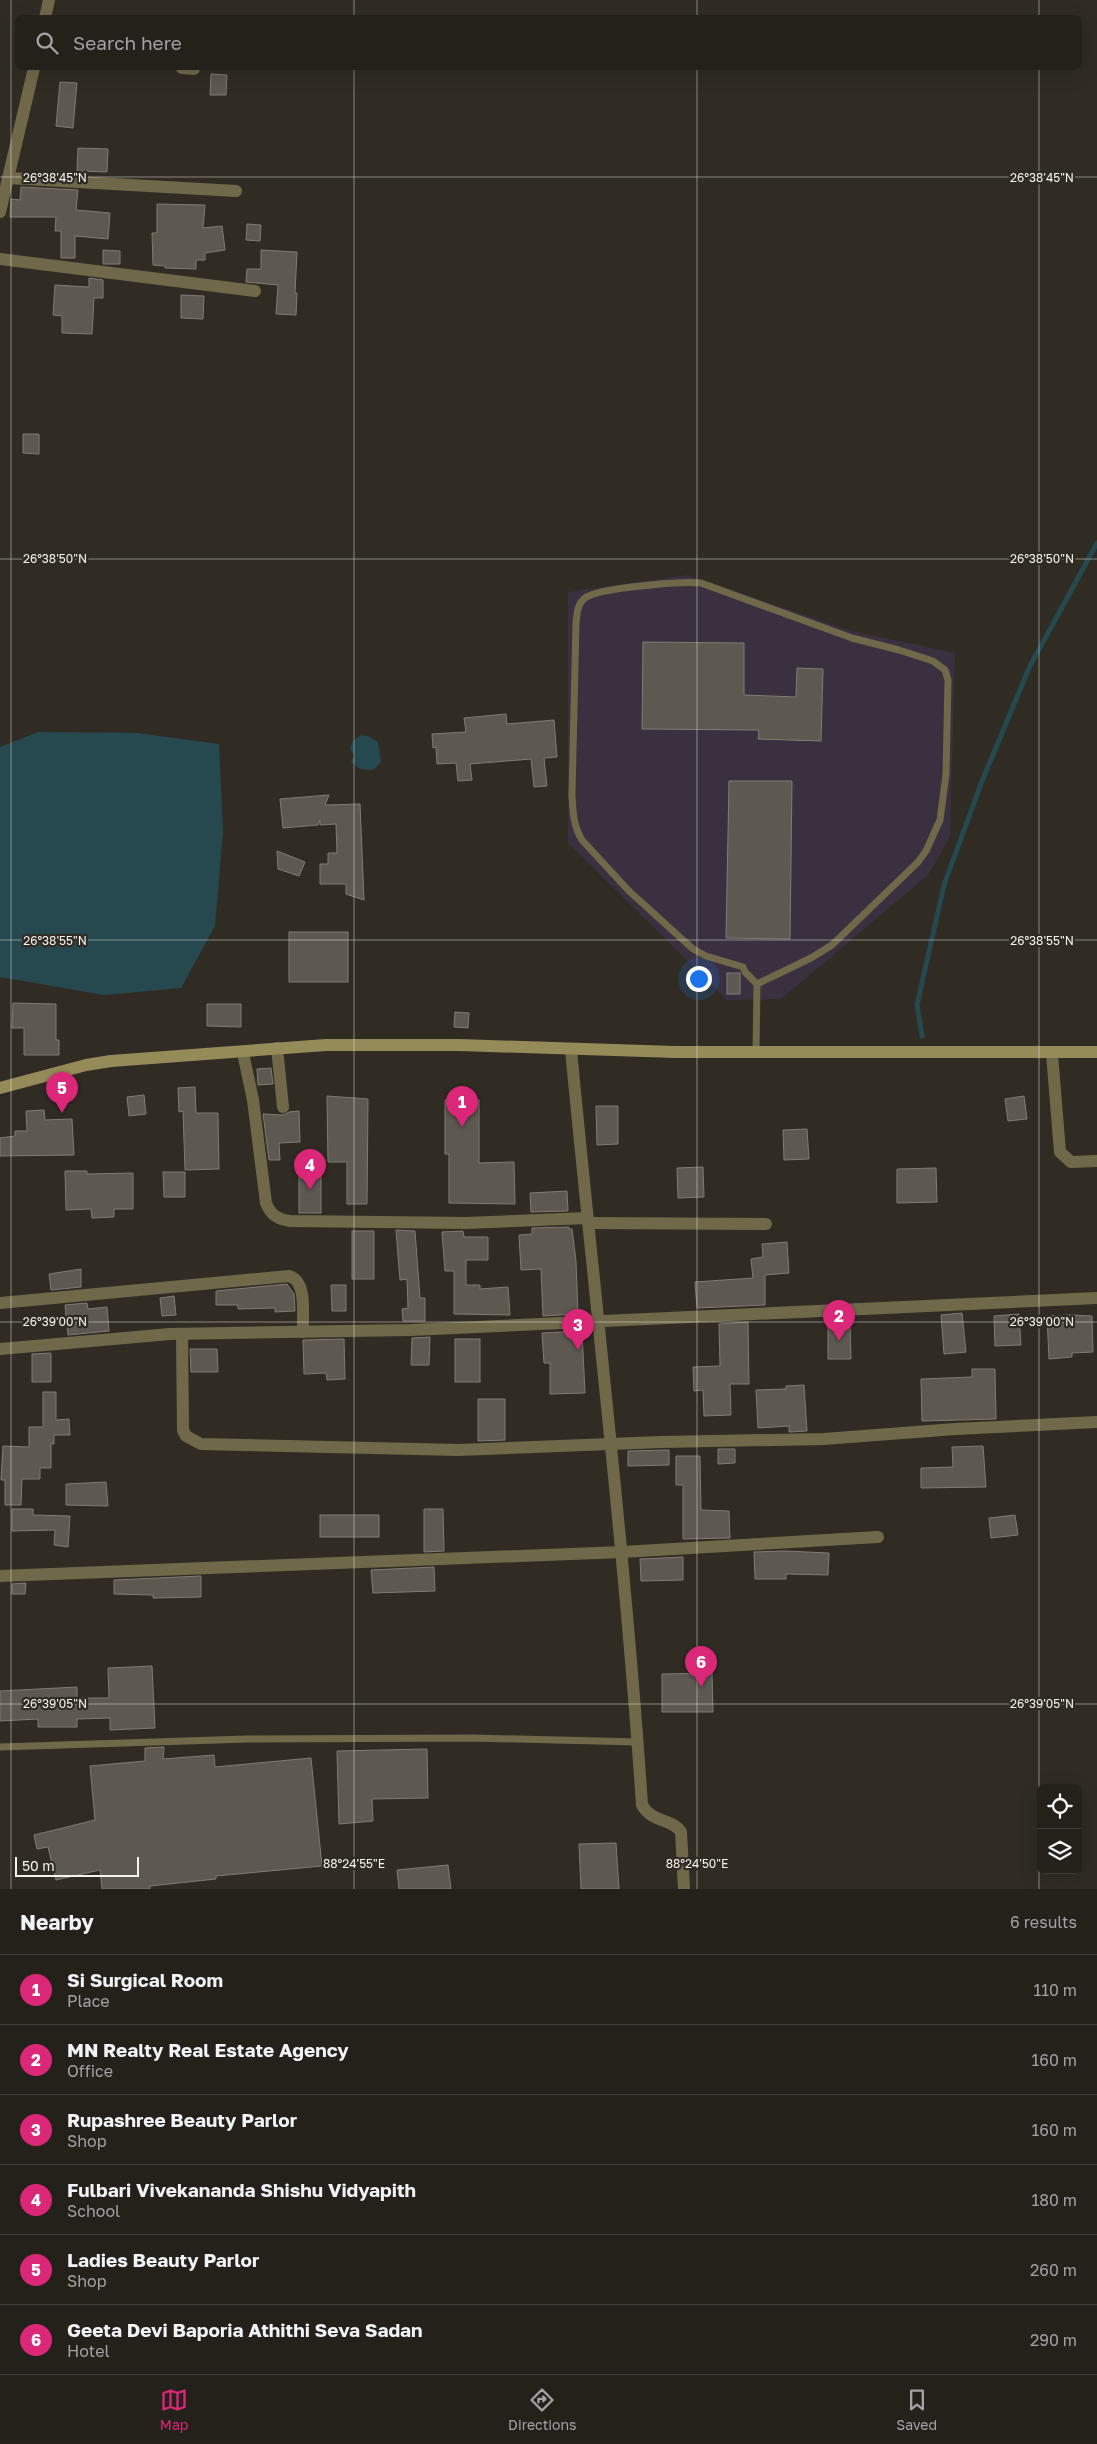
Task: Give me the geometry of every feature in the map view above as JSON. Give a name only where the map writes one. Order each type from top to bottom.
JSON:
[{"type":"main road","points":[[0,1088],[94,1063],[139,1058],[326,1045],[459,1045],[571,1050],[756,1052],[1052,1054],[1097,1052]]},
{"type":"street","points":[[46,15],[49,0]]},
{"type":"street","points":[[0,212],[34,70]]},
{"type":"street","points":[[8,178],[236,191]]},
{"type":"street","points":[[0,259],[255,291]]},
{"type":"street","points":[[277,1048],[283,1107]]},
{"type":"street","points":[[571,1050],[622,1552],[642,1806],[652,1818],[678,1827],[681,1832],[684,1889]]},
{"type":"street","points":[[243,1052],[253,1100],[266,1203],[270,1212],[277,1218],[290,1221],[466,1223],[588,1220],[766,1224]]},
{"type":"street","points":[[1052,1054],[1060,1152],[1071,1162],[1097,1161]]},
{"type":"street","points":[[0,1303],[289,1276],[294,1278],[299,1284],[302,1293],[303,1332]]},
{"type":"street","points":[[0,1349],[182,1334],[411,1330],[1097,1298]]},
{"type":"street","points":[[182,1334],[183,1430],[186,1436],[201,1444],[458,1450],[824,1439],[956,1429],[1097,1422]]},
{"type":"street","points":[[0,1576],[622,1552],[878,1537]]},
{"type":"lane","points":[[756,1052],[757,984],[745,972],[743,967],[706,956],[693,949],[629,891],[582,840],[577,832],[573,815],[572,795],[576,623],[581,602],[587,596],[611,590],[701,583],[777,613],[852,638],[932,661],[945,670],[948,680],[946,774],[940,820],[926,851],[918,862],[832,944],[811,958],[757,984]]},
{"type":"lane","points":[[0,1747],[257,1739],[472,1738],[638,1742]]},
{"type":"shaded area","points":[[687,575],[851,631],[955,653],[950,837],[928,875],[781,999],[727,1000],[568,843],[568,592]]},
{"type":"water","points":[[38,732],[137,733],[219,744],[223,831],[215,926],[181,988],[104,995],[0,977],[0,747]]},
{"type":"water","points":[[361,735],[368,736],[378,742],[381,762],[373,770],[360,769],[351,762],[355,755],[350,749],[352,742]]},
{"type":"building","points":[[211,74],[227,75],[226,95],[210,95]]},
{"type":"building","points":[[60,82],[77,83],[73,128],[56,126]]},
{"type":"building","points":[[78,148],[108,149],[107,172],[77,171]]},
{"type":"building","points":[[21,187],[78,190],[76,210],[110,213],[108,239],[75,236],[75,258],[61,258],[61,231],[55,231],[56,217],[10,217],[11,199],[20,200]]},
{"type":"building","points":[[157,204],[205,205],[203,228],[222,226],[225,250],[205,253],[205,260],[196,260],[196,269],[165,268],[165,266],[153,265],[152,233],[157,233]]},
{"type":"building","points":[[247,224],[261,225],[260,241],[246,240]]},
{"type":"building","points":[[103,250],[120,251],[120,264],[103,264]]},
{"type":"building","points":[[261,250],[297,252],[296,315],[276,314],[278,285],[246,282],[247,269],[261,269]]},
{"type":"building","points":[[89,278],[103,280],[103,298],[94,298],[92,334],[62,333],[62,316],[53,315],[55,285],[89,287]]},
{"type":"building","points":[[181,295],[204,296],[203,319],[181,318]]},
{"type":"building","points":[[23,434],[39,434],[39,454],[23,453]]},
{"type":"building","points":[[643,642],[744,643],[744,695],[796,697],[797,668],[823,669],[821,741],[758,739],[759,730],[642,729]]},
{"type":"building","points":[[506,714],[507,724],[554,720],[557,757],[544,758],[547,786],[534,787],[531,759],[470,764],[472,780],[458,781],[456,763],[437,764],[436,747],[433,748],[432,734],[466,732],[464,718]]},
{"type":"building","points":[[729,781],[792,781],[790,939],[726,938]]},
{"type":"building","points":[[329,795],[325,805],[360,804],[364,900],[346,894],[346,884],[320,884],[320,864],[328,864],[328,853],[337,853],[336,824],[320,825],[320,820],[318,825],[283,828],[280,799]]},
{"type":"building","points":[[277,851],[305,862],[299,876],[278,869]]},
{"type":"building","points":[[289,932],[348,932],[348,982],[289,982]]},
{"type":"building","points":[[727,973],[740,973],[740,994],[727,994]]},
{"type":"building","points":[[13,1003],[56,1004],[56,1040],[59,1040],[59,1055],[24,1055],[24,1028],[12,1028]]},
{"type":"building","points":[[207,1004],[241,1004],[241,1027],[207,1026]]},
{"type":"building","points":[[455,1012],[469,1013],[468,1028],[454,1027]]},
{"type":"building","points":[[271,1068],[273,1084],[258,1085],[257,1069]]},
{"type":"building","points":[[195,1087],[196,1113],[218,1113],[219,1169],[185,1170],[183,1111],[179,1112],[178,1088]]},
{"type":"building","points":[[144,1095],[146,1114],[129,1116],[127,1097]]},
{"type":"building","points":[[327,1096],[368,1099],[367,1204],[347,1204],[347,1162],[328,1162]]},
{"type":"building","points":[[1024,1096],[1027,1119],[1008,1121],[1005,1099]]},
{"type":"building","points":[[445,1100],[479,1100],[479,1163],[514,1162],[515,1204],[449,1203],[449,1154],[445,1154]]},
{"type":"building","points":[[596,1106],[618,1106],[618,1144],[597,1145]]},
{"type":"building","points":[[44,1110],[45,1120],[72,1119],[74,1155],[0,1156],[0,1138],[15,1136],[15,1131],[27,1131],[26,1111]]},
{"type":"building","points":[[299,1111],[300,1142],[279,1143],[280,1160],[269,1160],[263,1114],[283,1115]]},
{"type":"building","points":[[807,1129],[809,1159],[784,1160],[783,1130]]},
{"type":"building","points":[[299,1167],[321,1167],[321,1213],[299,1213]]},
{"type":"building","points":[[703,1167],[704,1197],[678,1198],[677,1168]]},
{"type":"building","points":[[936,1168],[937,1202],[897,1203],[897,1169]]},
{"type":"building","points":[[65,1171],[87,1171],[87,1174],[133,1173],[133,1209],[114,1209],[114,1217],[92,1218],[91,1209],[66,1210]]},
{"type":"building","points":[[163,1172],[185,1172],[185,1197],[164,1197]]},
{"type":"building","points":[[567,1191],[568,1211],[531,1212],[530,1193]]},
{"type":"building","points":[[569,1227],[569,1229],[572,1229],[576,1261],[578,1314],[543,1316],[541,1269],[521,1270],[519,1235],[532,1234],[532,1228]]},
{"type":"building","points":[[396,1230],[415,1231],[420,1298],[425,1298],[425,1321],[403,1321],[402,1309],[408,1308],[407,1279],[400,1280]]},
{"type":"building","points":[[352,1231],[374,1231],[374,1279],[352,1279]]},
{"type":"building","points":[[463,1231],[464,1237],[488,1237],[488,1260],[466,1260],[466,1285],[480,1285],[480,1289],[508,1287],[510,1315],[454,1314],[454,1271],[445,1271],[442,1232]]},
{"type":"building","points":[[787,1242],[789,1273],[765,1275],[765,1305],[697,1308],[695,1282],[753,1278],[751,1259],[763,1257],[762,1244]]},
{"type":"building","points":[[81,1269],[81,1287],[51,1290],[49,1274]]},
{"type":"building","points":[[287,1284],[294,1294],[295,1311],[275,1312],[275,1308],[238,1309],[238,1305],[216,1305],[216,1291]]},
{"type":"building","points":[[331,1285],[346,1285],[346,1311],[332,1311]]},
{"type":"building","points":[[174,1296],[176,1315],[162,1316],[160,1298]]},
{"type":"building","points":[[87,1303],[88,1309],[107,1307],[109,1331],[68,1335],[65,1305]]},
{"type":"building","points":[[962,1313],[966,1352],[944,1354],[941,1315]]},
{"type":"building","points":[[1019,1314],[1021,1345],[995,1346],[994,1316]]},
{"type":"building","points":[[1047,1316],[1092,1316],[1093,1352],[1072,1353],[1072,1357],[1049,1359]]},
{"type":"building","points":[[748,1322],[749,1384],[730,1384],[731,1415],[704,1416],[703,1390],[694,1391],[693,1367],[720,1366],[719,1324]]},
{"type":"building","points":[[828,1323],[850,1323],[851,1359],[828,1359]]},
{"type":"building","points":[[582,1331],[585,1393],[550,1394],[550,1363],[544,1363],[542,1333]]},
{"type":"building","points":[[430,1337],[429,1365],[411,1365],[412,1338]]},
{"type":"building","points":[[344,1339],[345,1379],[327,1380],[326,1373],[304,1374],[303,1340]]},
{"type":"building","points":[[455,1339],[480,1339],[480,1382],[455,1382]]},
{"type":"building","points":[[190,1349],[217,1349],[218,1372],[191,1372]]},
{"type":"building","points":[[51,1353],[51,1382],[32,1382],[32,1354]]},
{"type":"building","points":[[972,1369],[995,1369],[996,1419],[922,1421],[921,1379],[972,1377]]},
{"type":"building","points":[[804,1385],[807,1431],[789,1432],[789,1426],[758,1428],[756,1390],[786,1389],[786,1386]]},
{"type":"building","points":[[43,1392],[56,1392],[56,1420],[69,1419],[70,1435],[54,1435],[54,1444],[51,1444],[51,1468],[40,1468],[40,1479],[22,1479],[21,1505],[5,1505],[5,1480],[1,1480],[3,1446],[29,1447],[29,1427],[43,1427]]},
{"type":"building","points":[[478,1399],[505,1399],[505,1440],[478,1441]]},
{"type":"building","points":[[983,1446],[986,1487],[921,1488],[921,1468],[953,1467],[952,1447]]},
{"type":"building","points":[[718,1449],[735,1449],[735,1463],[718,1464]]},
{"type":"building","points":[[669,1450],[669,1465],[628,1466],[628,1451]]},
{"type":"building","points":[[676,1456],[700,1456],[701,1510],[729,1511],[730,1538],[683,1539],[683,1485],[676,1485]]},
{"type":"building","points":[[106,1482],[108,1506],[66,1505],[66,1484]]},
{"type":"building","points":[[12,1509],[33,1509],[33,1515],[70,1516],[68,1547],[54,1545],[55,1530],[12,1531]]},
{"type":"building","points":[[424,1509],[443,1509],[444,1551],[424,1552]]},
{"type":"building","points":[[320,1515],[379,1515],[379,1537],[320,1537]]},
{"type":"building","points":[[1015,1515],[1018,1535],[991,1538],[989,1518]]},
{"type":"building","points":[[754,1552],[829,1553],[828,1575],[786,1574],[786,1579],[755,1579]]},
{"type":"building","points":[[683,1557],[683,1580],[641,1581],[640,1559]]},
{"type":"building","points":[[434,1567],[435,1591],[373,1593],[371,1570]]},
{"type":"building","points":[[201,1576],[201,1597],[153,1598],[153,1595],[114,1594],[114,1580]]},
{"type":"building","points":[[26,1583],[25,1594],[12,1594],[12,1584]]},
{"type":"building","points":[[152,1666],[155,1728],[110,1730],[110,1718],[77,1719],[77,1727],[38,1727],[38,1719],[0,1721],[0,1691],[77,1687],[77,1698],[109,1698],[108,1668]]},
{"type":"building","points":[[712,1673],[713,1712],[662,1712],[662,1674]]},
{"type":"building","points":[[164,1747],[163,1759],[214,1755],[215,1767],[311,1758],[322,1866],[216,1876],[216,1879],[150,1886],[150,1889],[102,1889],[100,1870],[56,1880],[48,1847],[37,1849],[34,1835],[95,1820],[90,1766],[145,1761],[145,1748]]},
{"type":"building","points":[[427,1749],[428,1798],[372,1799],[373,1821],[339,1824],[337,1751]]},
{"type":"building","points":[[616,1843],[619,1889],[581,1889],[579,1844]]},
{"type":"building","points":[[448,1865],[451,1889],[399,1889],[397,1870]]},
{"type":"waterway","points":[[922,1036],[917,1005],[944,885],[982,781],[1030,666],[1097,543]]},
{"type":"place","name":"Ladies Beauty Parlor","points":[[62,1113]]},
{"type":"place","name":"Si Surgical Room","points":[[462,1127]]},
{"type":"place","name":"Fulbari Vivekananda Shishu Vidyapith","points":[[310,1190]]},
{"type":"place","name":"MN Realty Real Estate Agency","points":[[839,1341]]},
{"type":"place","name":"Rupashree Beauty Parlor","points":[[578,1350]]},
{"type":"place","name":"Geeta Devi Baporia Athithi Seva Sadan","points":[[701,1687]]}]
